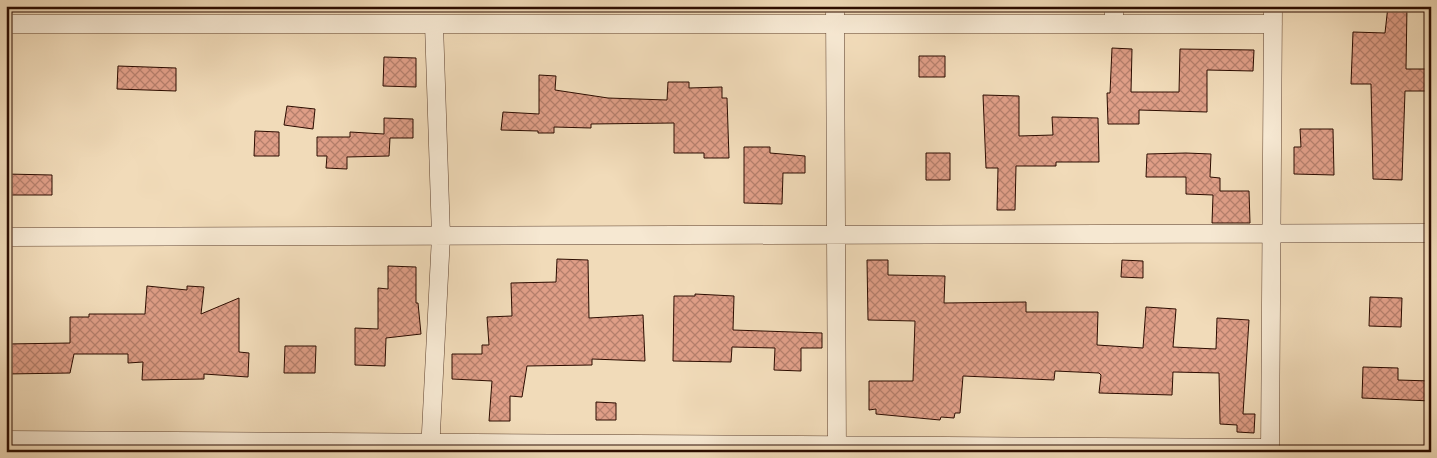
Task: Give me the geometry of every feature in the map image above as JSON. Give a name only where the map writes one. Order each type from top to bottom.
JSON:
[{"type":"street","points":[[6,440],[218,447],[1270,450],[1273,6]]},
{"type":"street","points":[[6,24],[434,24],[835,15],[1114,15],[1273,24]]},
{"type":"street","points":[[835,15],[837,448]]},
{"type":"street","points":[[430,447],[441,236],[434,24]]},
{"type":"street","points":[[6,237],[1272,235],[1431,233]]},
{"type":"building","points":[[1388,6],[1407,6],[1406,69],[1431,69],[1431,91],[1405,91],[1402,180],[1373,179],[1371,84],[1351,84],[1353,32],[1385,33]]},
{"type":"building","points":[[1112,48],[1132,49],[1131,92],[1179,92],[1180,49],[1254,50],[1253,71],[1207,70],[1207,112],[1139,110],[1139,124],[1108,124],[1107,93],[1110,93]]},
{"type":"building","points":[[919,56],[945,56],[945,77],[919,77]]},
{"type":"building","points":[[384,57],[416,58],[416,87],[383,86]]},
{"type":"building","points":[[118,66],[176,68],[176,91],[117,89]]},
{"type":"building","points":[[539,75],[556,76],[555,90],[608,98],[667,100],[668,82],[689,82],[689,88],[722,87],[722,98],[727,98],[729,158],[704,158],[704,153],[674,153],[674,123],[591,124],[591,128],[554,127],[554,133],[501,130],[503,112],[539,114]]},
{"type":"building","points":[[983,95],[1019,96],[1019,136],[1053,135],[1052,117],[1098,118],[1099,162],[1056,162],[1056,166],[1016,166],[1015,210],[997,210],[998,168],[986,168]]},
{"type":"building","points":[[287,106],[315,109],[313,129],[284,125]]},
{"type":"building","points":[[384,118],[413,119],[413,138],[390,138],[389,156],[347,157],[347,169],[326,168],[327,156],[317,156],[317,137],[350,137],[350,132],[384,134]]},
{"type":"building","points":[[1300,129],[1333,129],[1334,175],[1294,174],[1294,147],[1301,147]]},
{"type":"building","points":[[255,131],[279,132],[279,156],[254,156]]},
{"type":"building","points":[[744,147],[770,147],[770,153],[805,156],[805,173],[783,173],[782,204],[744,203]]},
{"type":"building","points":[[926,153],[950,153],[950,180],[926,180]]},
{"type":"building","points":[[1147,154],[1211,154],[1210,177],[1220,178],[1220,191],[1249,191],[1250,223],[1212,223],[1213,195],[1186,194],[1186,177],[1146,177]]},
{"type":"building","points":[[6,174],[52,175],[52,195],[6,195]]},
{"type":"building","points":[[557,259],[588,260],[589,318],[643,315],[645,361],[592,359],[592,365],[527,366],[522,397],[510,396],[510,421],[489,421],[492,381],[452,379],[452,354],[482,354],[482,345],[489,345],[487,317],[512,316],[511,283],[556,282]]},
{"type":"building","points":[[867,260],[888,260],[888,275],[945,276],[944,303],[1026,302],[1026,312],[1098,312],[1097,345],[1143,348],[1146,307],[1176,309],[1173,347],[1216,349],[1217,318],[1249,320],[1243,414],[1255,414],[1254,433],[1237,432],[1237,425],[1220,424],[1219,373],[1173,372],[1172,395],[1099,393],[1101,375],[1099,373],[1055,371],[1054,380],[963,376],[960,413],[955,413],[954,418],[941,417],[940,420],[876,414],[876,409],[869,410],[869,381],[913,381],[915,321],[868,320]]},
{"type":"building","points":[[1122,260],[1143,261],[1143,278],[1121,277]]},
{"type":"building","points":[[388,266],[416,267],[416,303],[418,303],[421,334],[386,338],[385,366],[355,365],[355,328],[378,329],[378,288],[388,289]]},
{"type":"building","points":[[147,286],[187,290],[187,286],[204,287],[201,314],[239,298],[239,352],[249,353],[248,377],[204,374],[204,379],[142,380],[143,362],[128,363],[128,354],[74,354],[70,373],[6,374],[6,344],[70,343],[70,317],[89,317],[89,314],[145,314]]},
{"type":"building","points":[[695,294],[734,296],[733,330],[822,333],[822,348],[801,348],[801,371],[774,370],[775,348],[732,347],[731,362],[673,361],[674,296],[695,296]]},
{"type":"building","points":[[1370,297],[1402,298],[1401,327],[1369,326]]},
{"type":"building","points":[[285,346],[316,346],[315,373],[284,373]]},
{"type":"building","points":[[1363,367],[1398,368],[1398,380],[1431,381],[1431,401],[1362,398]]},
{"type":"building","points":[[596,402],[616,403],[616,420],[596,420]]}]
